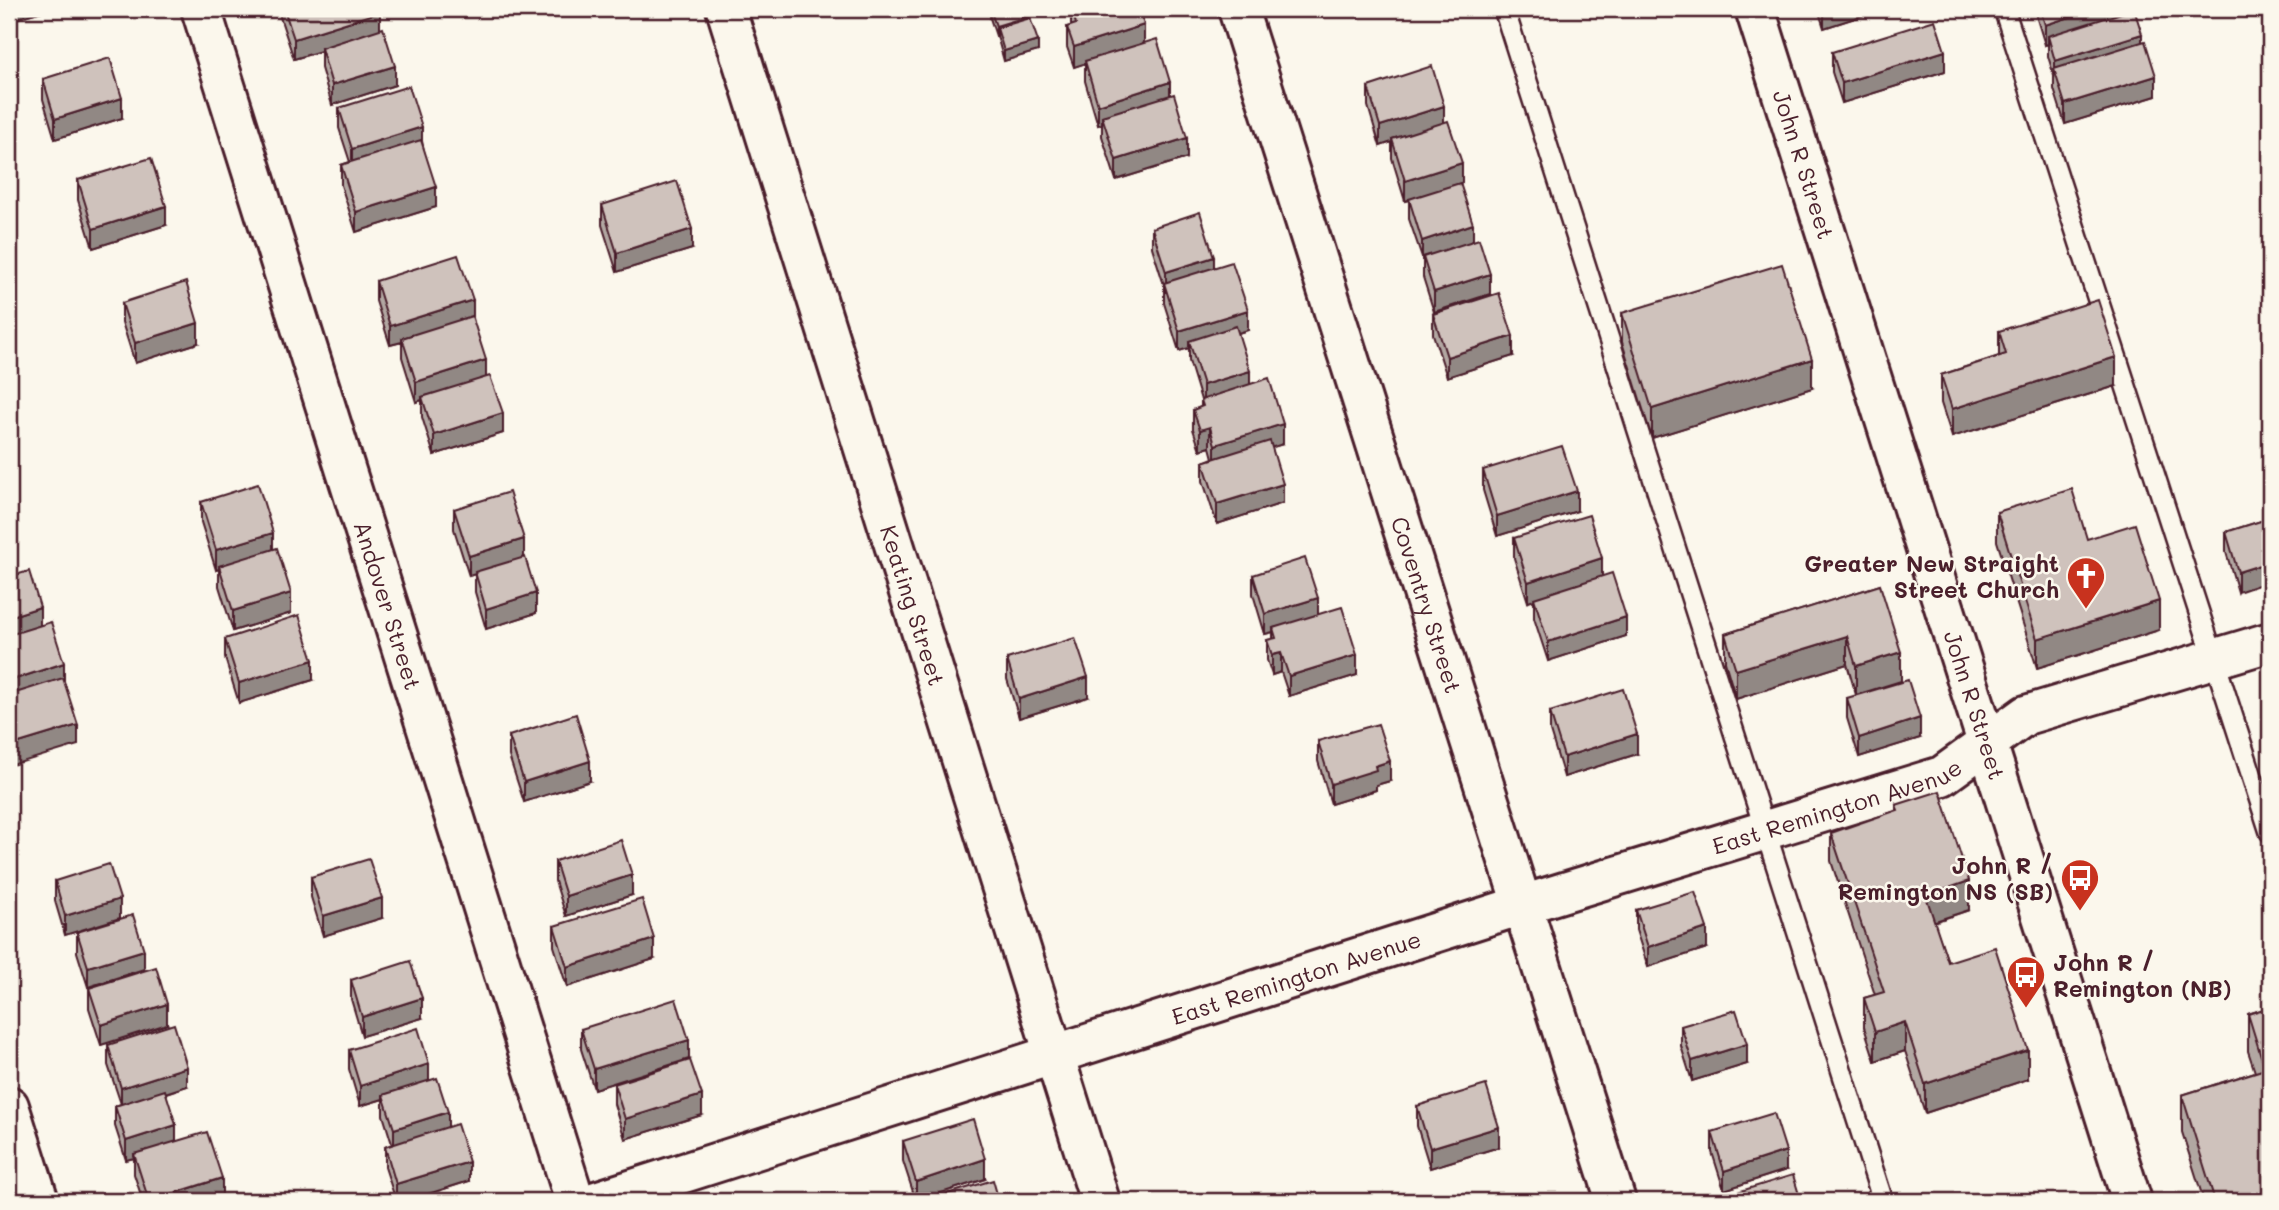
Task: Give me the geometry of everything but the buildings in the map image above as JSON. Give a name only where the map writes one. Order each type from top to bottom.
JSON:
[{"type":"street","name":"Andover Street","points":[[201,9],[575,1201]]},
{"type":"street","name":"Keating Street","points":[[726,9],[1100,1201]]},
{"type":"street","name":"Coventry Street","points":[[1238,9],[1616,1201]]},
{"type":"street","name":"John R Street","points":[[1755,9],[2132,1201]]},
{"type":"street","name":"East Remington Avenue","points":[[596,1201],[1522,905],[1942,776],[2026,715],[2270,642]]},
{"type":"street","points":[[9,1106],[39,1201]]},
{"type":"lane","points":[[1504,9],[1883,1201]]},
{"type":"lane","points":[[2004,9],[2270,832]]},
{"type":"place","name":"Greater New Straight Street Church","points":[[2086,610]]},
{"type":"place","name":"John R / Remington NS (SB)","points":[[2080,912]]},
{"type":"place","name":"John R / Remington (NB)","points":[[2026,1009]]}]
